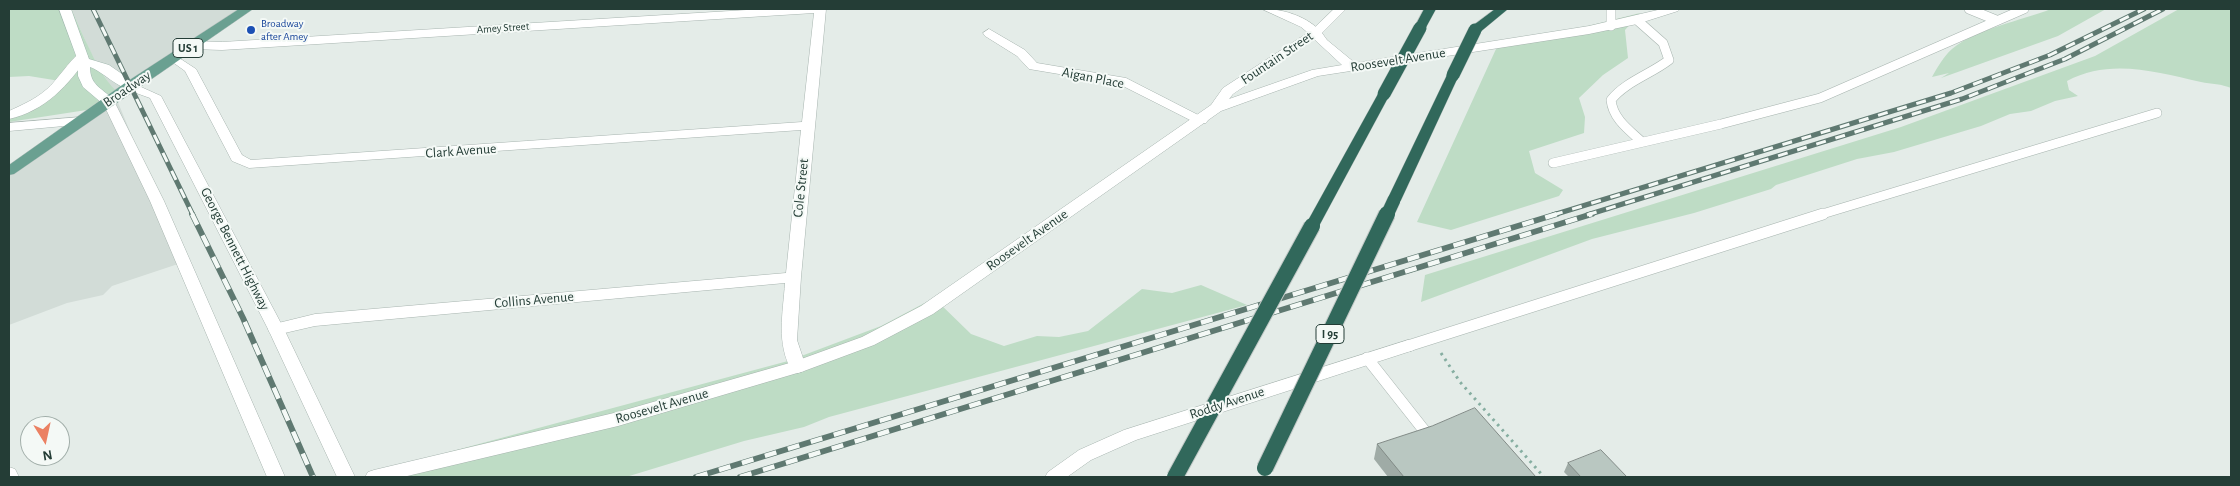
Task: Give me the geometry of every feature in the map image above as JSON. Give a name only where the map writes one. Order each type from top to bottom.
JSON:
[{"type":"highway","points":[[1420,28],[1423,9]]},
{"type":"highway","points":[[1175,477],[1430,9]]},
{"type":"highway","name":"I 95","points":[[1263,473],[1485,9]]},
{"type":"highway","points":[[1475,30],[1502,9]]},
{"type":"main road","name":"Broadway","points":[[9,171],[130,86],[247,9]]},
{"type":"street","points":[[65,9],[83,59],[84,76],[89,87],[108,101],[157,201],[276,477]]},
{"type":"street","name":"Amey Street","points":[[192,45],[222,46],[815,9]]},
{"type":"street","name":"Cole Street","points":[[798,367],[789,340],[807,126],[820,9]]},
{"type":"street","points":[[1268,9],[1305,24],[1316,33],[1323,43],[1352,67]]},
{"type":"street","name":"Fountain Street","points":[[1216,108],[1228,91],[1316,33],[1340,9]]},
{"type":"street","name":"Roosevelt Avenue","points":[[374,477],[618,419],[798,367],[868,341],[909,321],[1216,108],[1284,82],[1316,73],[1611,26],[1674,9]]},
{"type":"street","name":"Aigan Place","points":[[989,33],[1021,53],[1033,66],[1122,81],[1201,120]]},
{"type":"street","name":"Clark Avenue","points":[[172,58],[190,69],[237,158],[249,164],[268,165],[807,126]]},
{"type":"street","points":[[9,115],[35,104],[54,92],[83,59]]},
{"type":"street","name":"George Bennett Highway","points":[[83,59],[105,68],[130,86],[155,96],[276,329],[346,477]]},
{"type":"street","points":[[9,128],[80,121]]},
{"type":"street","name":"Collins Avenue","points":[[276,329],[315,320],[793,277]]},
{"type":"street","name":"Roddy Avenue","points":[[1054,477],[1085,456],[1122,439],[1408,346]]},
{"type":"lane","points":[[1611,9],[1611,26]]},
{"type":"lane","points":[[1969,9],[1996,20]]},
{"type":"lane","points":[[1554,163],[1820,98],[2024,9]]},
{"type":"lane","points":[[1637,20],[1662,42],[1669,55],[1669,60],[1664,65],[1622,88],[1612,99],[1612,112],[1617,120],[1642,142]]},
{"type":"lane","points":[[1408,346],[1922,182],[2157,113]]},
{"type":"lane","points":[[1367,358],[1427,434]]},
{"type":"path","points":[[1432,338],[1460,382],[1544,477]]},
{"type":"shaded area","points":[[71,9],[246,9],[119,93],[112,89],[91,53]]},
{"type":"shaded area","points":[[117,100],[184,262],[112,286],[103,295],[67,303],[9,325],[9,169],[87,116]]},
{"type":"green space","points":[[9,9],[71,9],[105,78],[119,93],[93,109],[9,122],[9,113],[23,108],[60,81],[29,76],[9,77]]},
{"type":"green space","points":[[2051,9],[2106,9],[2058,36],[1941,78],[1949,73],[1932,77],[1946,55],[1962,42],[1986,30]]},
{"type":"green space","points":[[2179,9],[2231,9],[2231,88],[2167,74],[2133,69],[2100,70],[2083,74],[2067,81],[2069,90],[2078,96],[2055,101],[2031,111],[2010,114],[1981,126],[1894,152],[1857,159],[1694,213],[1592,239],[1421,302],[1425,275],[1901,127],[2095,56]]},
{"type":"green space","points":[[1640,13],[1625,30],[1628,58],[1603,75],[1579,98],[1585,117],[1584,133],[1529,151],[1535,173],[1563,190],[1559,196],[1451,230],[1417,222],[1496,49],[1506,40],[1588,26]]},
{"type":"green space","points":[[1201,285],[1247,305],[829,417],[804,427],[744,441],[626,477],[366,477],[367,474],[788,361],[881,326],[934,298],[971,334],[1004,346],[1037,336],[1059,337],[1088,331],[1142,289],[1172,293]]},
{"type":"building","points":[[1475,408],[1536,477],[1404,477],[1377,444],[1432,426]]},
{"type":"building","points":[[1601,450],[1627,477],[1581,477],[1568,463]]},
{"type":"railway","points":[[93,9],[193,215]]},
{"type":"railway","points":[[1553,215],[1951,93],[2050,55],[2144,9]]},
{"type":"railway","points":[[1587,215],[1962,99],[2065,59],[2163,9]]},
{"type":"railway","points":[[192,214],[243,318],[313,477]]},
{"type":"railway","points":[[696,477],[1557,214]]},
{"type":"railway","points":[[740,477],[1592,214]]},
{"type":"place","name":"Broadway after Amey","points":[[251,30]]}]
